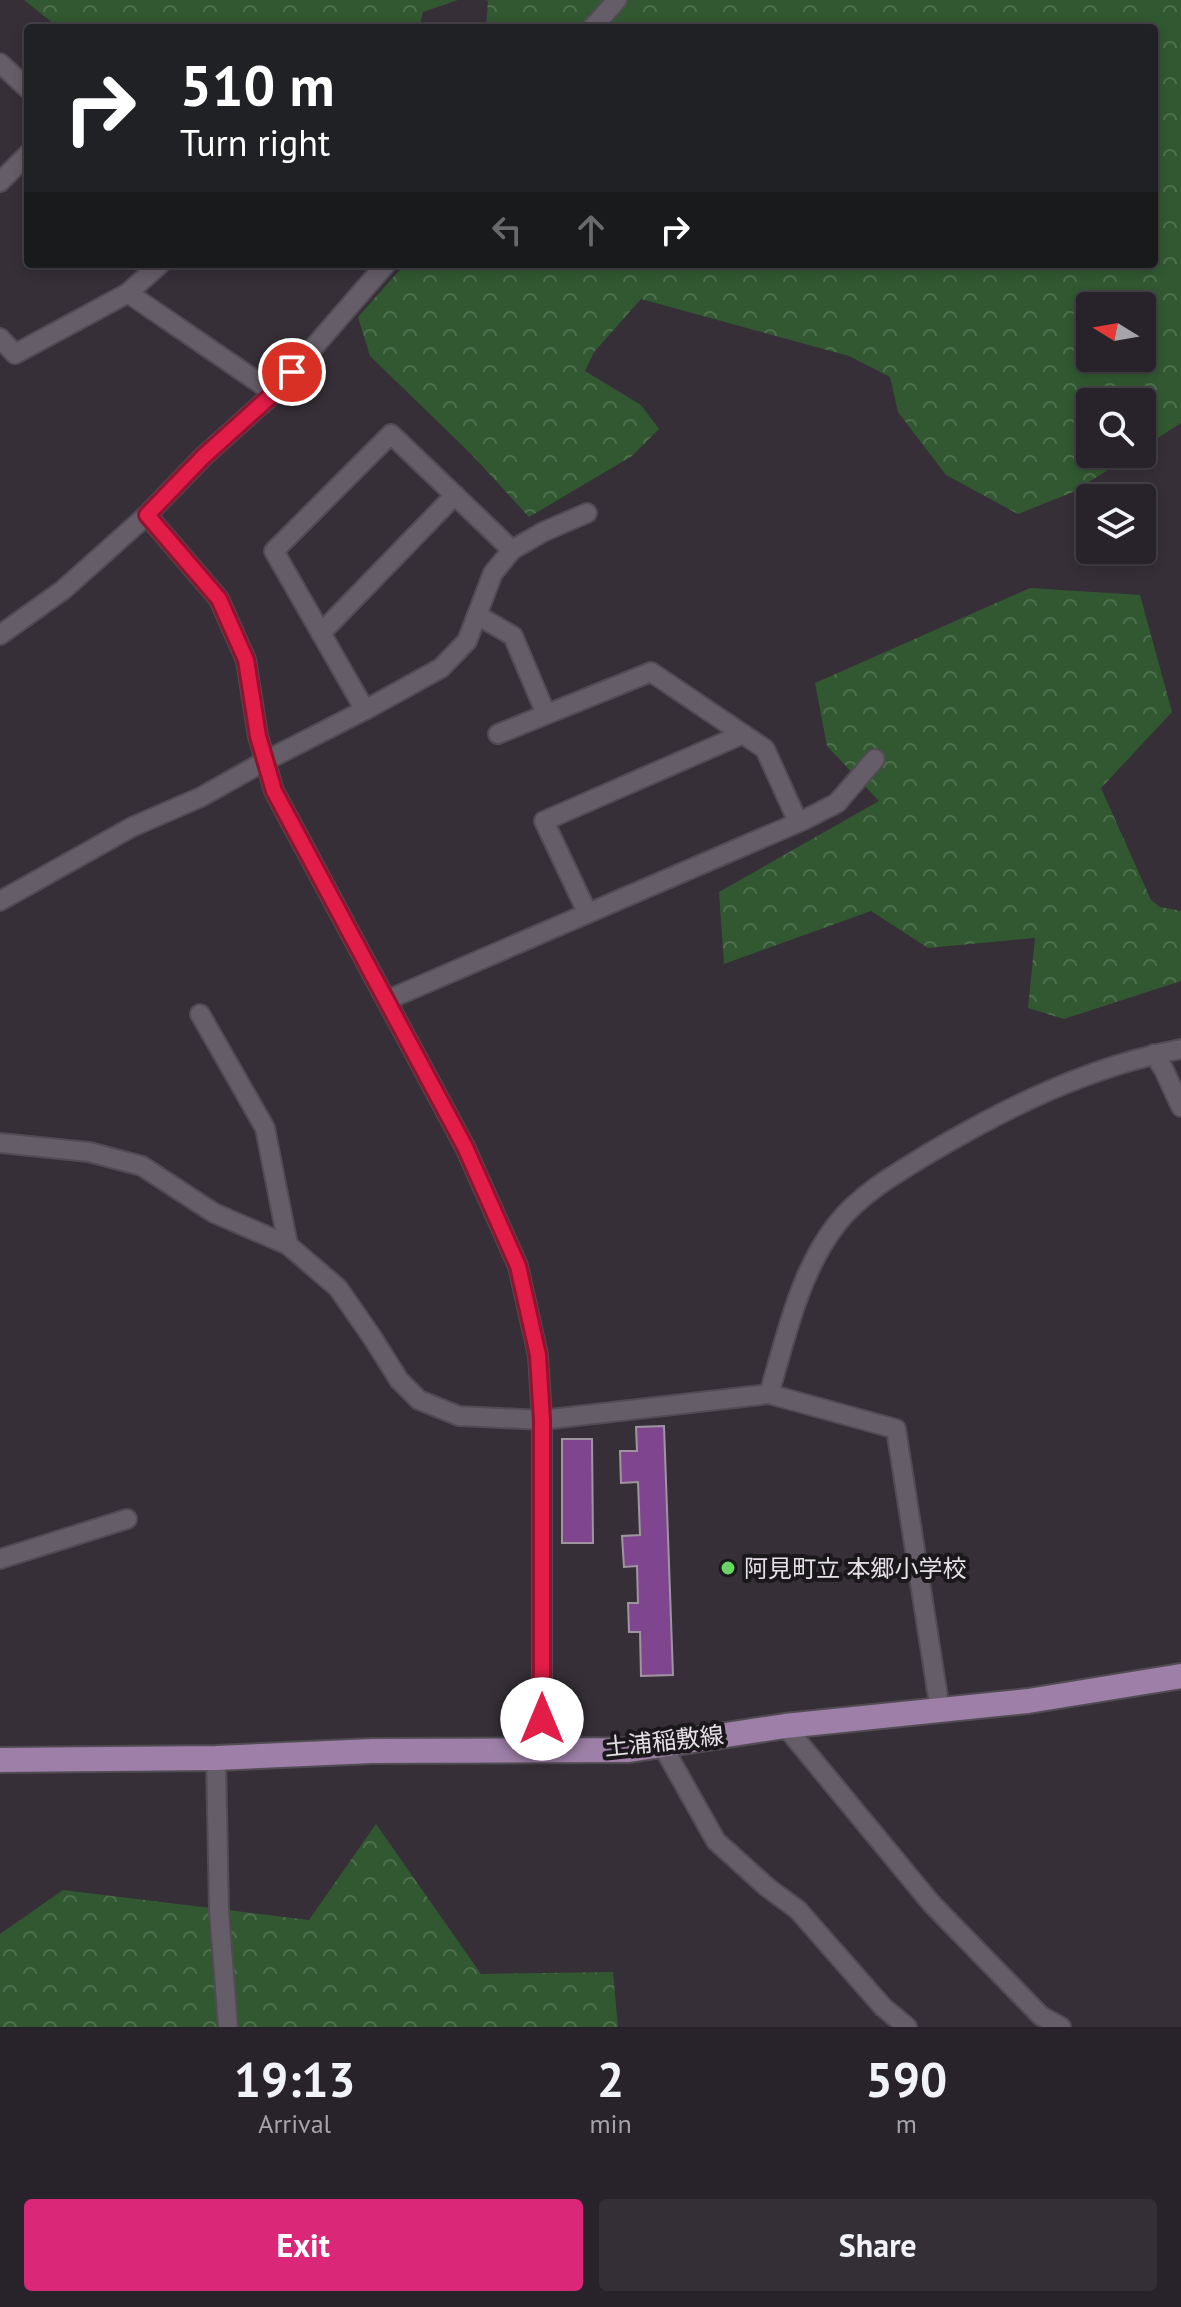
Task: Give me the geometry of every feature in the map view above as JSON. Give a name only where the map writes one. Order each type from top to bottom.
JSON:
[{"type":"main road","name":"土浦稲敷線","points":[[0,1760],[216,1758],[372,1751],[629,1750],[785,1726],[1028,1701],[1181,1676]]},
{"type":"street","points":[[596,24],[617,0]]},
{"type":"street","points":[[0,63],[24,85]]},
{"type":"street","points":[[0,182],[24,158]]},
{"type":"street","points":[[0,338],[15,354],[128,293],[156,268]]},
{"type":"street","points":[[0,635],[63,590],[147,515],[204,456],[274,393],[383,268]]},
{"type":"street","points":[[128,293],[274,393]]},
{"type":"street","points":[[365,710],[274,551],[391,434],[512,550]]},
{"type":"street","points":[[321,633],[455,495]]},
{"type":"street","points":[[0,901],[132,827],[201,797],[441,668],[467,641],[493,573],[512,550],[543,532],[587,513]]},
{"type":"street","points":[[147,515],[219,599],[246,660],[258,736],[274,791],[465,1147],[518,1266],[538,1355],[542,1420],[542,1749]]},
{"type":"street","points":[[477,615],[513,636],[546,714]]},
{"type":"street","points":[[498,734],[651,672],[765,749],[798,822]]},
{"type":"street","points":[[587,912],[544,821],[743,734]]},
{"type":"street","points":[[387,1000],[837,803],[875,759]]},
{"type":"street","points":[[200,1014],[265,1128],[288,1245]]},
{"type":"street","points":[[769,1394],[811,1264],[837,1223],[880,1183],[1015,1106],[1100,1069],[1181,1049]]},
{"type":"street","points":[[1154,1054],[1181,1107]]},
{"type":"street","points":[[0,1143],[89,1152],[142,1166],[214,1213],[288,1245],[338,1288],[399,1380],[419,1400],[459,1416],[542,1420],[769,1394],[896,1429],[940,1710]]},
{"type":"street","points":[[0,1559],[127,1519]]},
{"type":"street","points":[[785,1726],[931,1903],[1041,2016],[1061,2027]]},
{"type":"street","points":[[662,1745],[716,1841],[798,1910],[883,2007],[907,2027]]},
{"type":"street","points":[[216,1758],[219,1911],[228,2027]]},
{"type":"green space","points":[[24,0],[458,0],[423,12],[420,24],[54,24]]},
{"type":"green space","points":[[485,0],[1181,0],[1181,423],[1156,439],[1156,388],[1076,388],[1076,468],[1111,468],[1086,484],[1076,484],[1073,492],[1018,514],[946,475],[898,412],[890,377],[849,356],[641,299],[594,352],[585,371],[641,405],[659,429],[632,456],[529,517],[472,455],[370,356],[358,317],[401,268],[1158,268],[1158,24],[486,24],[488,1]]},
{"type":"green space","points":[[1030,588],[1140,595],[1172,712],[1101,788],[1151,900],[1160,907],[1181,911],[1181,981],[1064,1019],[1028,1008],[1035,938],[928,948],[871,911],[724,964],[719,892],[879,801],[827,746],[815,683]]},
{"type":"green space","points":[[376,1824],[481,1974],[613,1972],[618,2027],[0,2027],[0,1934],[63,1890],[309,1920]]},
{"type":"building","points":[[664,1426],[673,1675],[641,1676],[640,1632],[629,1632],[628,1603],[638,1603],[637,1566],[624,1567],[622,1536],[640,1535],[638,1482],[621,1483],[620,1451],[637,1451],[636,1427]]},
{"type":"building","points":[[562,1439],[592,1439],[593,1543],[562,1543]]},
{"type":"place","name":"阿見町立 本郷小学校","points":[[728,1568]]},
{"type":"route","points":[[292,372],[147,515],[219,599],[246,660],[258,736],[274,791],[465,1147],[518,1266],[538,1355],[542,1420],[542,1719]]}]
